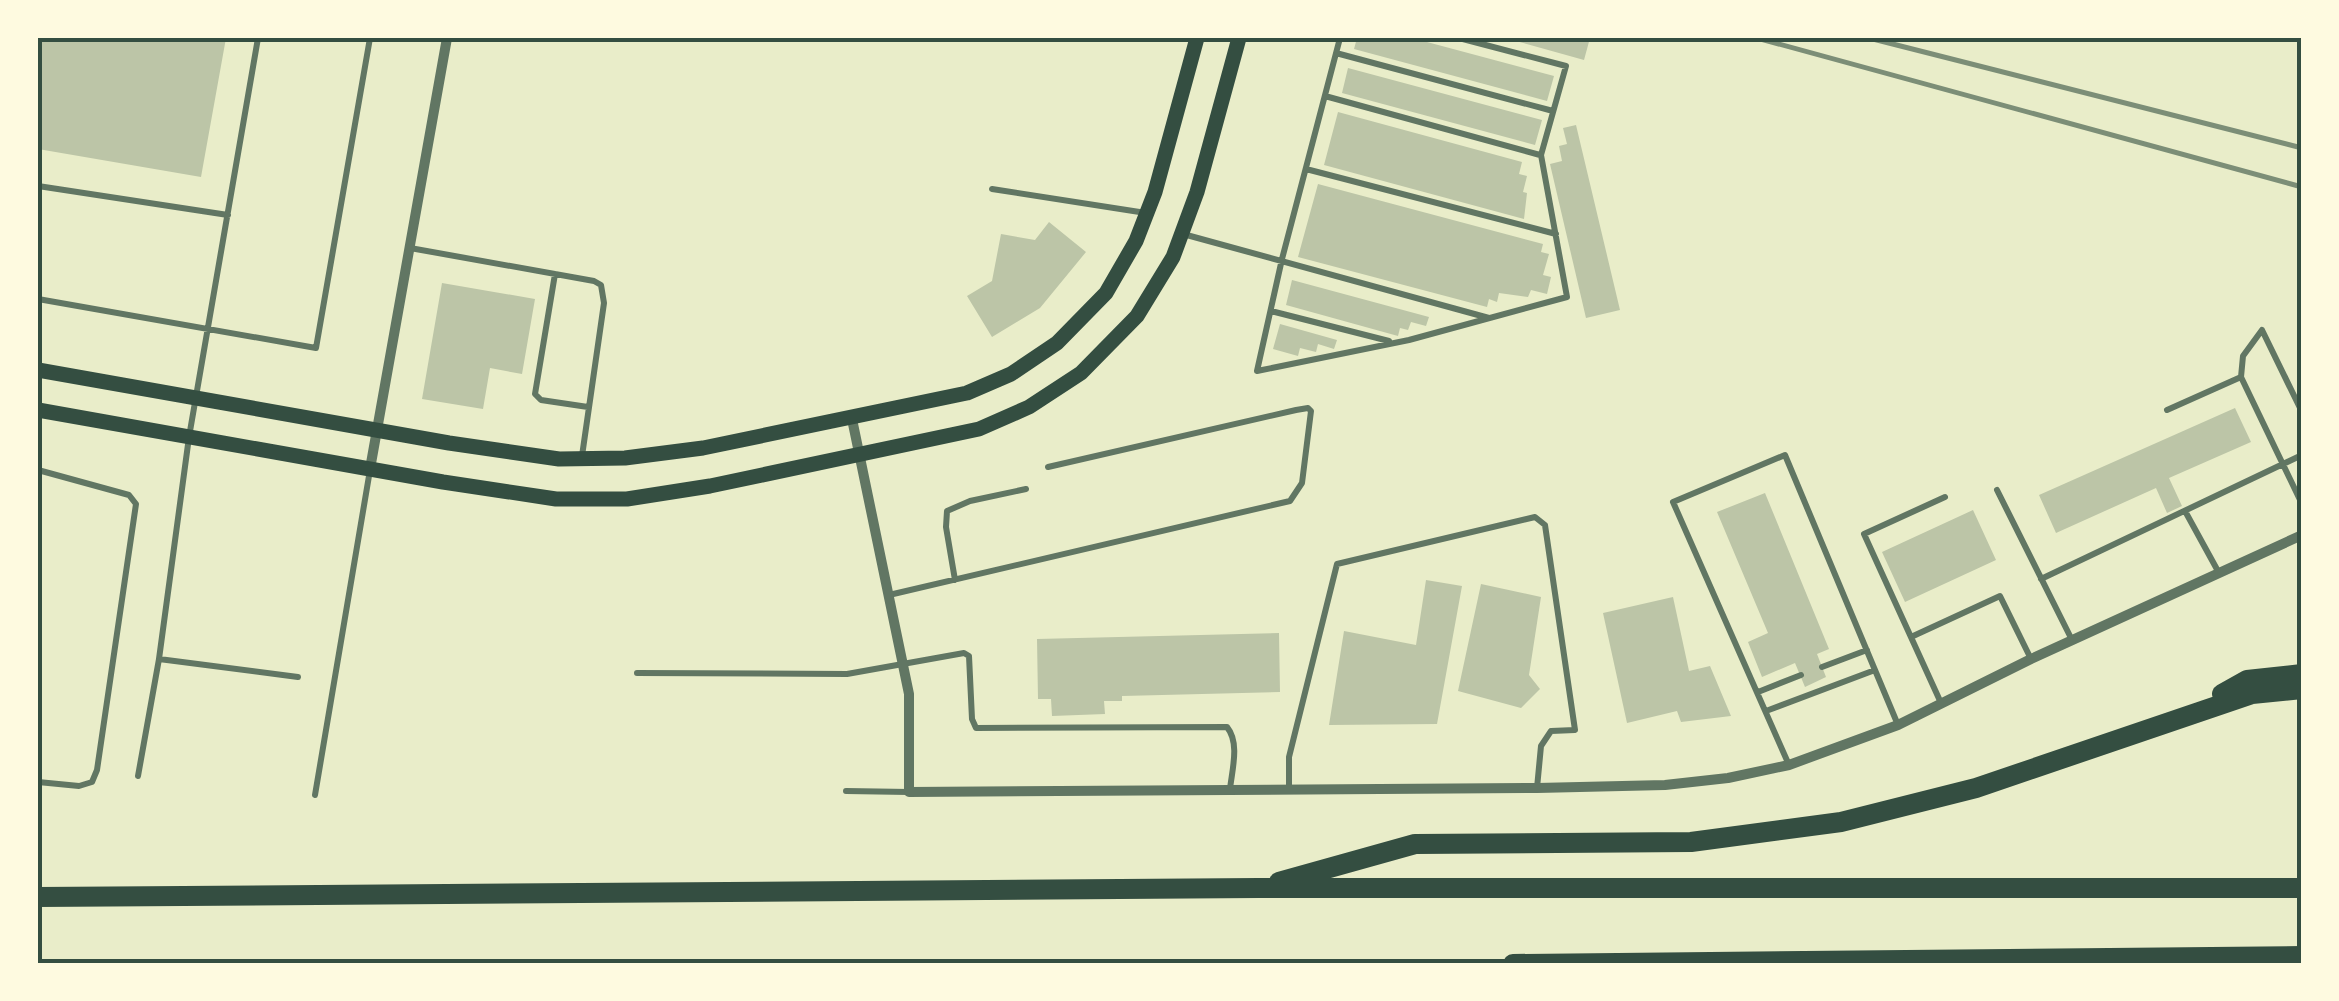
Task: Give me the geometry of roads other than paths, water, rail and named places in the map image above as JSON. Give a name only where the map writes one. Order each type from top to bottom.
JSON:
[{"type":"highway","points":[[2179,717],[2247,680],[2302,674]]},
{"type":"highway","points":[[1258,888],[1415,844],[1691,842],[1828,824],[1976,788],[2252,694],[2302,689]]},
{"type":"highway","points":[[38,897],[1258,888],[2302,888]]},
{"type":"highway","points":[[1513,964],[2302,956]]},
{"type":"main road","points":[[38,370],[522,454],[582,458],[625,458],[703,448],[967,393],[1011,374],[1057,343],[1106,293],[1148,213],[1197,38]]},
{"type":"main road","points":[[38,410],[556,498],[628,499],[979,430],[1029,408],[1082,373],[1137,316],[1173,257],[1182,234],[1239,38]]},
{"type":"street","points":[[370,469],[448,38]]},
{"type":"street","points":[[852,420],[909,694],[909,792],[1538,788],[1665,785],[1728,778],[1790,765],[1898,725],[2030,659],[2302,535]]},
{"type":"lane","points":[[138,776],[206,331],[258,38]]},
{"type":"lane","points":[[38,299],[316,348],[370,38]]},
{"type":"lane","points":[[1340,38],[1257,371],[1395,343],[1567,297],[1541,155],[1566,66],[1460,38]]},
{"type":"lane","points":[[1336,54],[1553,110]]},
{"type":"lane","points":[[1325,96],[1541,155]]},
{"type":"lane","points":[[1306,169],[1556,234]]},
{"type":"lane","points":[[38,186],[228,215]]},
{"type":"lane","points":[[992,189],[1148,213]]},
{"type":"lane","points":[[1182,234],[1490,318]]},
{"type":"lane","points":[[410,248],[594,280],[605,292],[582,458]]},
{"type":"lane","points":[[555,274],[535,394],[541,400],[589,408]]},
{"type":"lane","points":[[1271,311],[1395,343]]},
{"type":"lane","points":[[2302,412],[2262,330],[2243,356],[2241,377],[2302,504]]},
{"type":"lane","points":[[2168,410],[2241,377]]},
{"type":"lane","points":[[888,595],[1290,500],[1302,483],[1311,412],[1308,408],[1296,410],[1048,468]]},
{"type":"lane","points":[[1790,765],[1674,502],[1785,455],[1898,725]]},
{"type":"lane","points":[[2041,578],[2302,456]]},
{"type":"lane","points":[[315,796],[370,469]]},
{"type":"lane","points":[[38,470],[129,495],[136,504],[97,770],[92,782],[79,786],[38,782]]},
{"type":"lane","points":[[956,580],[946,527],[947,511],[1026,490]]},
{"type":"lane","points":[[1997,490],[2072,640]]},
{"type":"lane","points":[[1942,704],[1864,534],[1945,497]]},
{"type":"lane","points":[[2185,510],[2219,573]]},
{"type":"lane","points":[[1289,789],[1289,757],[1336,564],[1535,518],[1545,524],[1575,730],[1551,731],[1541,746],[1538,788]]},
{"type":"lane","points":[[1911,637],[2000,596],[2030,659]]},
{"type":"lane","points":[[1822,666],[1867,650]]},
{"type":"lane","points":[[637,673],[847,674],[964,653],[969,656],[972,719],[976,728],[1227,728],[1233,733],[1234,743],[1230,789]]},
{"type":"lane","points":[[159,658],[298,677]]},
{"type":"lane","points":[[1766,712],[1875,670]]},
{"type":"lane","points":[[1758,692],[1800,676]]},
{"type":"lane","points":[[846,790],[909,792]]},
{"type":"railway","points":[[1757,38],[2302,187]]},
{"type":"railway","points":[[1869,38],[2302,148]]}]
